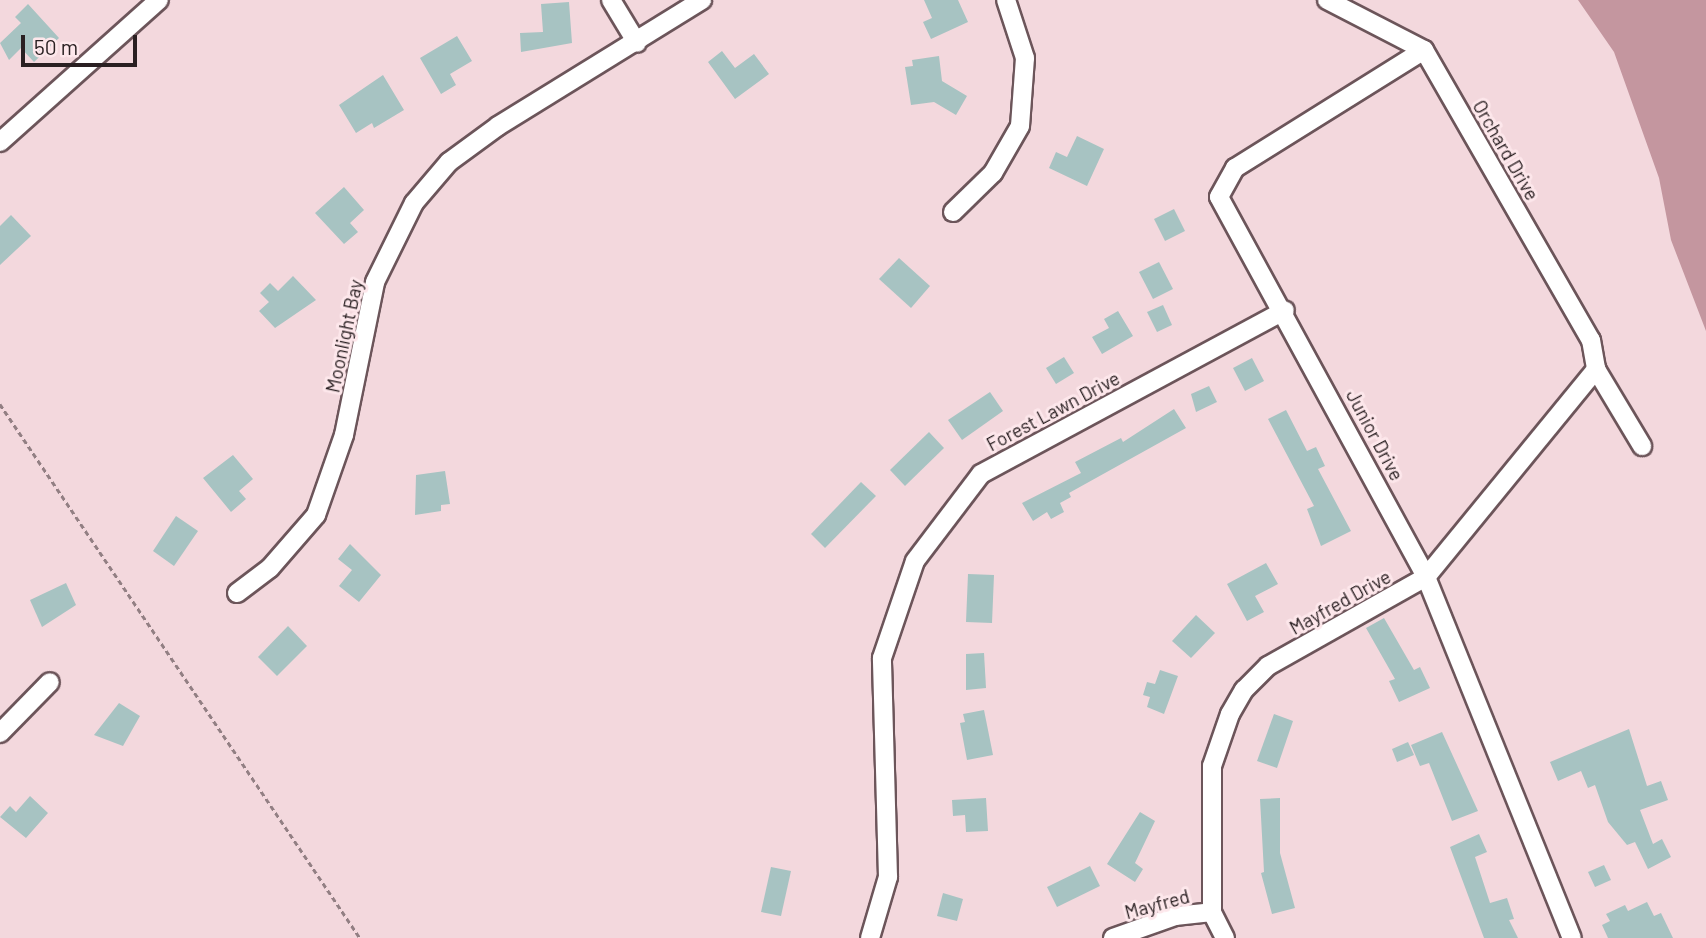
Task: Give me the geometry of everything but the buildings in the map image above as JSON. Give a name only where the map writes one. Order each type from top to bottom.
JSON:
[{"type":"street","points":[[0,142],[159,0]]},
{"type":"street","points":[[611,0],[637,44]]},
{"type":"street","name":"Moonlight Bay","points":[[237,593],[270,568],[316,515],[344,435],[375,282],[414,203],[449,162],[488,133],[637,44],[702,0]]},
{"type":"street","points":[[953,212],[993,173],[1020,126],[1025,58],[1006,0]]},
{"type":"street","points":[[1327,0],[1424,51]]},
{"type":"street","name":"Junior Drive","points":[[1424,51],[1235,168],[1219,197],[1284,310],[1426,577],[1572,938]]},
{"type":"street","name":"Orchard Drive","points":[[1424,51],[1591,340],[1596,369],[1642,446]]},
{"type":"street","name":"Forest Lawn Drive","points":[[870,938],[888,877],[882,658],[915,561],[981,474],[1284,310]]},
{"type":"street","name":"Mayfred Drive","points":[[1212,912],[1212,766],[1230,713],[1244,690],[1268,666],[1426,577],[1596,369]]},
{"type":"street","points":[[0,733],[50,682]]},
{"type":"street","points":[[1212,912],[1225,938]]},
{"type":"street","name":"Mayfred","points":[[1114,938],[1175,916],[1212,912]]},
{"type":"path","points":[[0,404],[360,938]]},
{"type":"shaded area","points":[[1578,0],[1706,0],[1706,331],[1671,240],[1659,178],[1614,52]]}]
